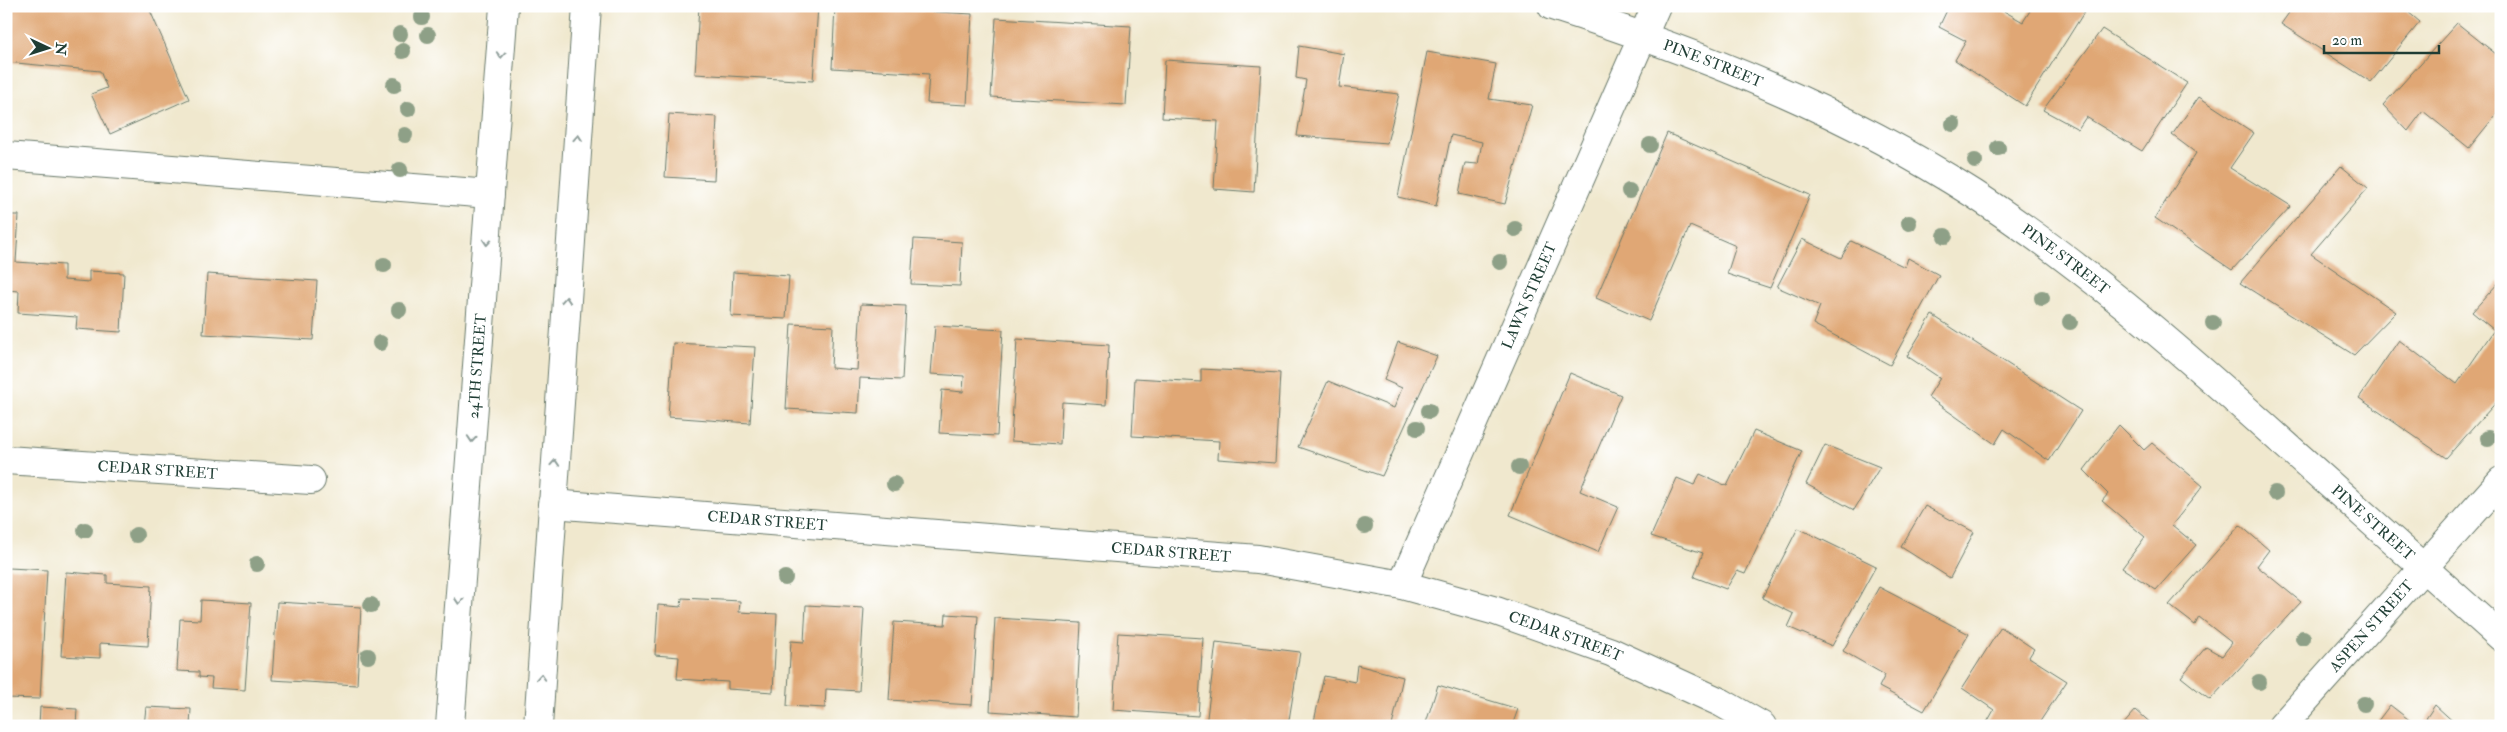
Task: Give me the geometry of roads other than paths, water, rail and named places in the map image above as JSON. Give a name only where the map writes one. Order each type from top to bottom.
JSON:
[{"type":"street","name":"24TH STREET","points":[[450,726],[504,6]]},
{"type":"street","points":[[538,726],[587,6]]},
{"type":"street","name":"PINE STREET","points":[[1552,6],[1644,35],[1749,76],[1851,124],[1980,199],[2066,257],[2154,327],[2501,637]]},
{"type":"street","name":"LAWN STREET","points":[[1402,585],[1656,6]]},
{"type":"street","points":[[6,156],[490,194]]},
{"type":"street","name":"CEDAR STREET","points":[[6,460],[311,480]]},
{"type":"street","name":"ASPEN STREET","points":[[2282,726],[2501,481]]},
{"type":"street","name":"CEDAR STREET","points":[[552,504],[1258,559],[1402,585],[1496,611],[1611,652],[1722,703],[1762,726]]}]
